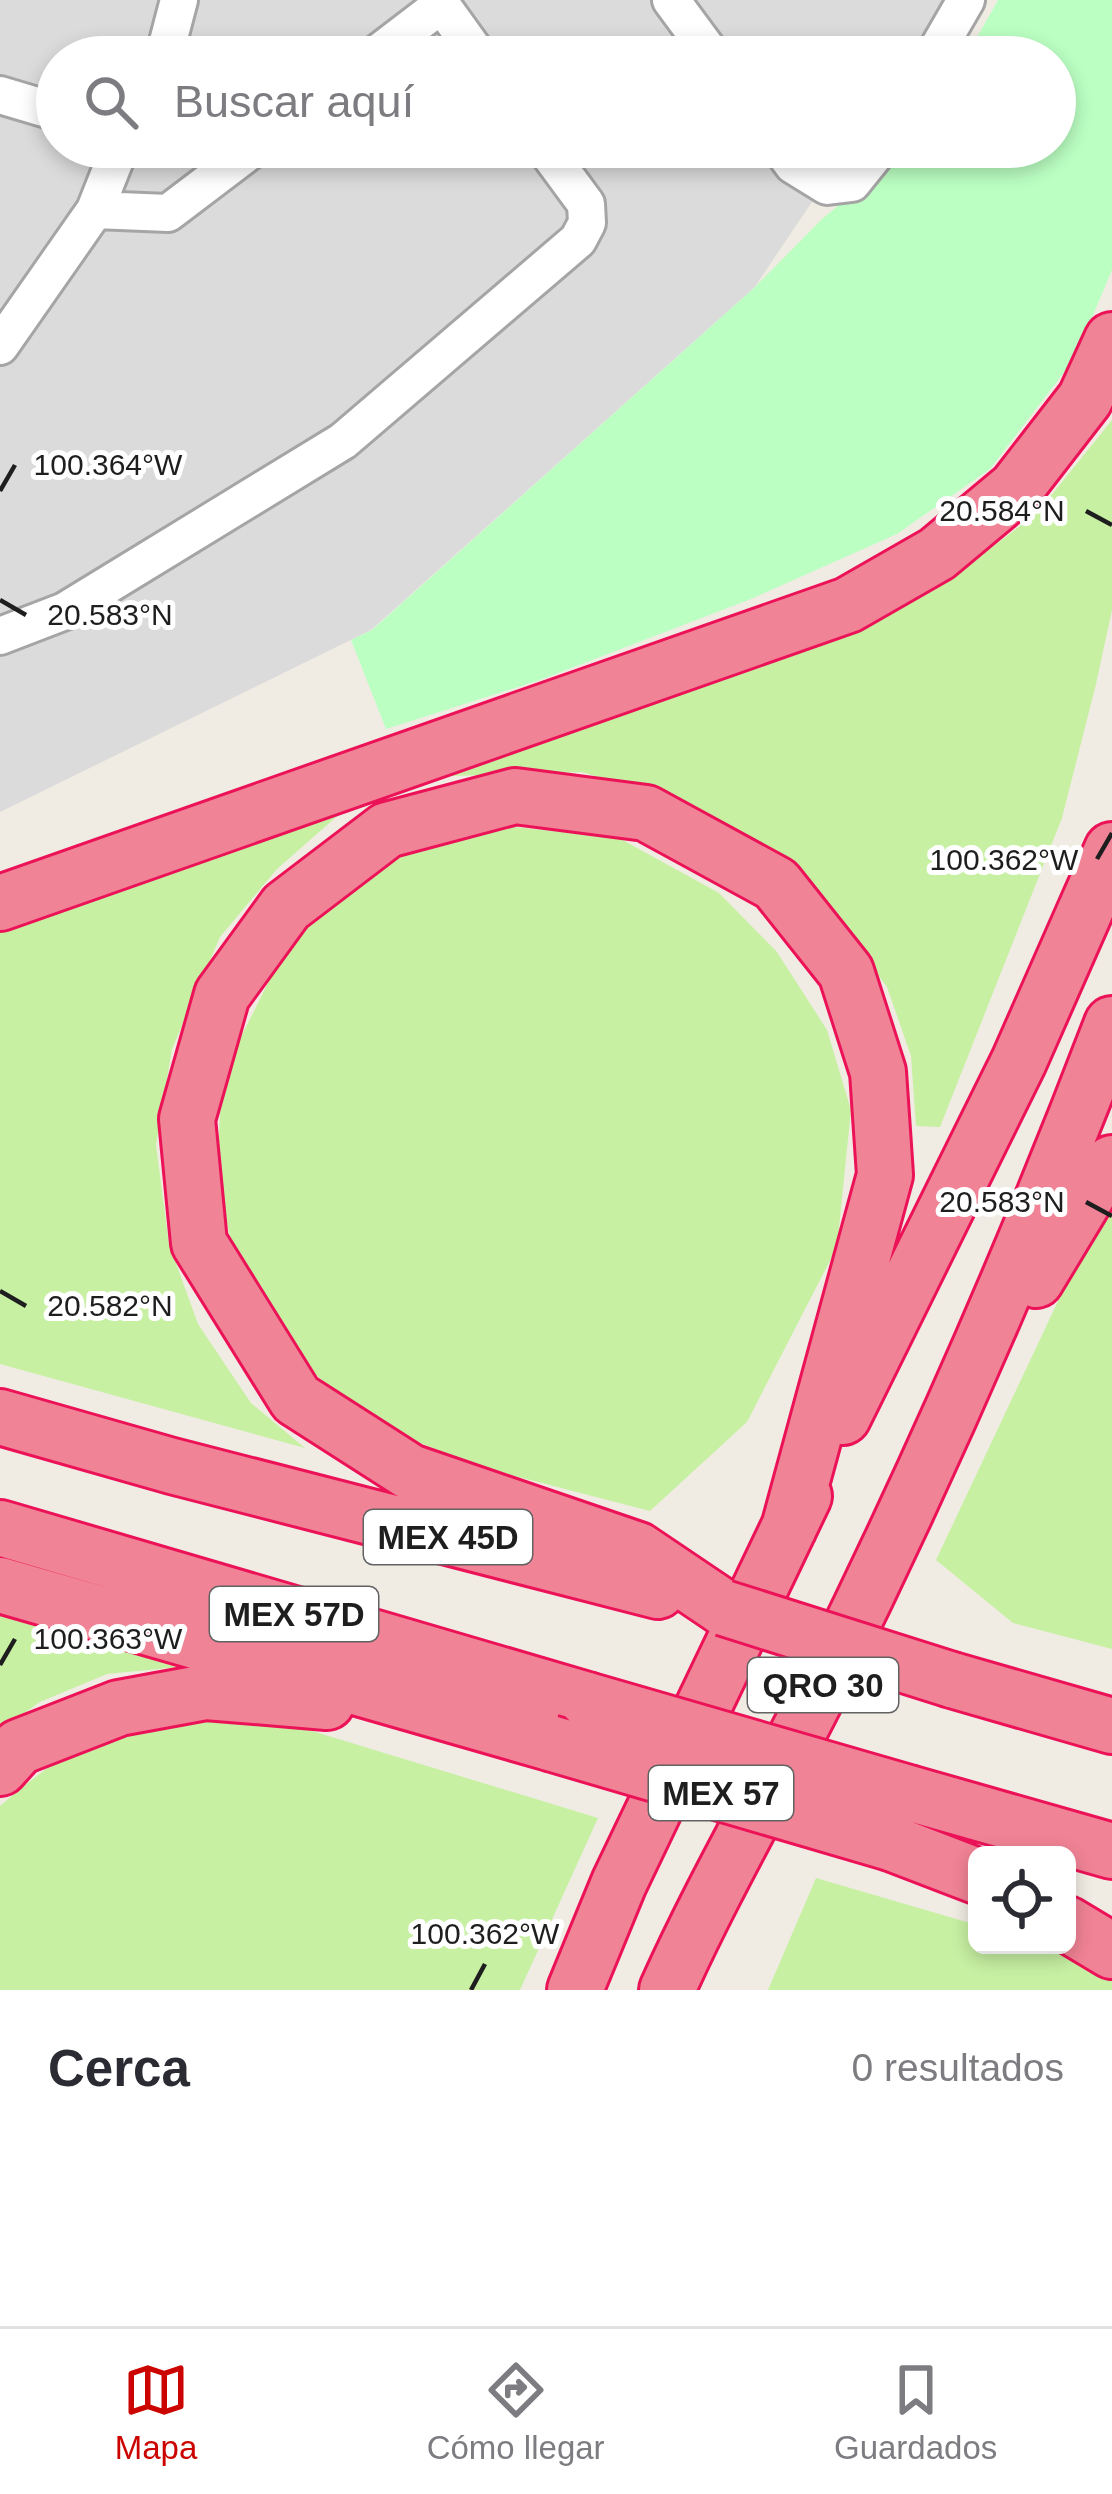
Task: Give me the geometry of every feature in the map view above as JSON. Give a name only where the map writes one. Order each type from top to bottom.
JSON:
[{"type":"highway","points":[[0,903],[848,605],[937,554],[1016,488],[1085,398],[1112,340]]},
{"type":"highway","points":[[789,1528],[885,1175],[878,1072],[846,972],[776,884],[646,813],[515,796],[387,830],[286,907],[222,995],[187,1120],[199,1243],[296,1399],[410,1472],[638,1550],[724,1608],[1112,1726]]},
{"type":"highway","name":"QRO 30","points":[[574,1990],[619,1883],[1019,1060],[1112,850]]},
{"type":"highway","name":"QRO 30","points":[[667,1990],[702,1911],[823,1684],[933,1453],[1112,1024]]},
{"type":"highway","points":[[933,1453],[1100,1174],[1112,1163]]},
{"type":"highway","name":"MEX 45D","points":[[0,1417],[724,1608]]},
{"type":"highway","name":"MEX 57D","points":[[0,1528],[1112,1851]]},
{"type":"highway","name":"MEX 57","points":[[0,1585],[891,1843],[968,1873]]},
{"type":"highway","points":[[0,1768],[19,1747],[119,1708],[206,1692],[449,1712]]},
{"type":"highway","points":[[558,1990],[619,1883]]},
{"type":"highway","points":[[1076,1909],[1112,1920]]},
{"type":"highway","points":[[688,1990],[702,1911]]},
{"type":"highway","points":[[1076,1930],[1112,1952]]},
{"type":"street","points":[[170,36],[179,0]]},
{"type":"street","points":[[671,0],[698,36]]},
{"type":"street","points":[[945,36],[966,0]]},
{"type":"street","points":[[399,36],[440,2],[464,36]]},
{"type":"street","points":[[0,94],[36,105]]},
{"type":"street","points":[[2,343],[95,210],[112,168]]},
{"type":"street","points":[[95,210],[168,213],[227,168]]},
{"type":"street","points":[[0,636],[65,610],[344,441],[578,240],[587,223],[586,204],[559,168]]},
{"type":"street","points":[[797,168],[827,186],[852,183],[864,168]]},
{"type":"shaded area","points":[[0,0],[948,0],[924,36],[36,36],[36,168],[835,168],[754,288],[371,630],[0,812]]},
{"type":"green space","points":[[998,0],[1112,0],[1112,270],[1075,358],[990,469],[897,534],[751,599],[540,680],[386,729],[351,640],[372,630],[884,168],[1076,168],[1076,36],[978,36]]},
{"type":"green space","points":[[1112,420],[1112,610],[1096,684],[1062,818],[940,1127],[916,1126],[911,1056],[887,987],[841,925],[673,800],[582,772],[449,776],[875,620],[958,573],[1037,513]]},
{"type":"green space","points":[[343,811],[277,869],[220,937],[172,1049],[156,1145],[169,1244],[198,1324],[251,1403],[305,1448],[0,1364],[0,928]]},
{"type":"green space","points":[[514,827],[619,838],[719,893],[777,952],[827,1030],[851,1110],[837,1247],[747,1422],[650,1511],[484,1468],[369,1423],[287,1348],[237,1271],[217,1173],[222,1075],[271,977],[319,910],[402,853]]},
{"type":"green space","points":[[1112,1212],[1112,1649],[1013,1623],[936,1560],[1085,1244]]},
{"type":"green space","points":[[0,1606],[200,1665],[107,1674],[40,1702],[0,1730]]},
{"type":"green space","points":[[235,1712],[276,1720],[598,1818],[520,1990],[0,1990],[0,1806],[51,1766],[128,1726]]},
{"type":"green space","points":[[816,1878],[968,1922],[968,1954],[1070,1954],[1112,1970],[1112,1990],[768,1990]]}]
